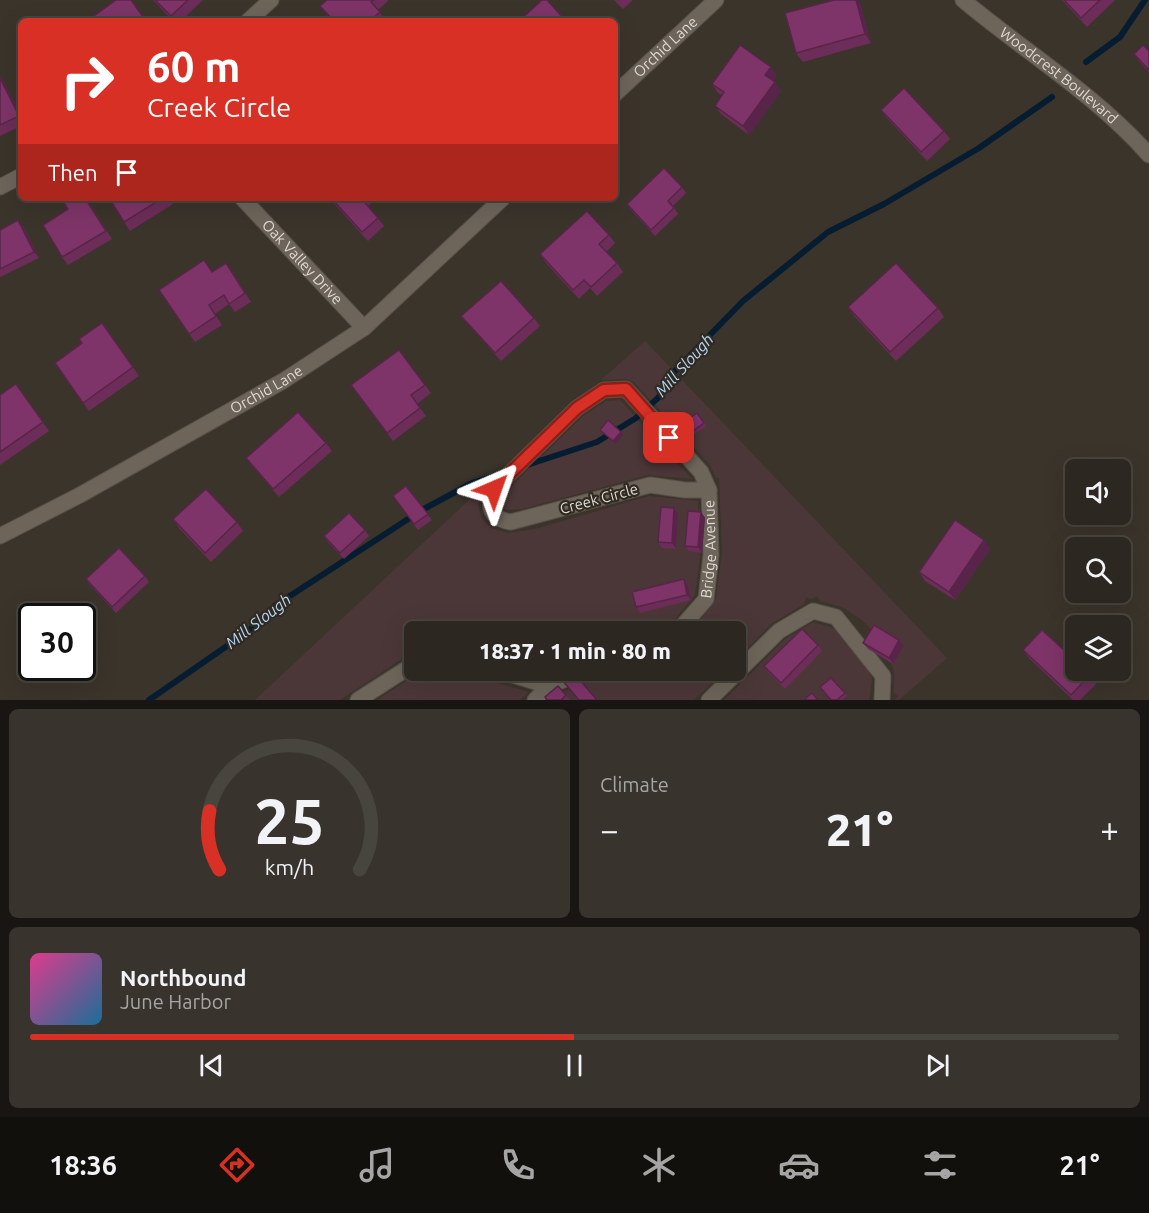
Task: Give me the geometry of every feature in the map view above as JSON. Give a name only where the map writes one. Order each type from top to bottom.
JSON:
[{"type":"street","points":[[251,18],[271,0]]},
{"type":"street","name":"Orchid Lane","points":[[618,91],[716,0]]},
{"type":"street","name":"Woodcrest Boulevard","points":[[963,0],[1066,78],[1110,115],[1149,155]]},
{"type":"street","points":[[0,187],[18,178]]},
{"type":"street","name":"Oak Valley Drive","points":[[245,201],[364,328]]},
{"type":"street","name":"Orchid Lane","points":[[0,537],[80,495],[283,381],[364,328],[500,201]]},
{"type":"street","name":"Creek Circle","points":[[626,389],[701,472],[709,490],[686,490],[650,485],[512,522],[500,520],[491,512],[489,501],[494,489],[577,408],[604,390],[626,389]]},
{"type":"street","name":"Bridge Avenue","points":[[687,621],[706,599],[711,555],[709,490]]},
{"type":"street","points":[[709,700],[779,631],[813,610],[836,616],[883,676],[882,700]]},
{"type":"street","points":[[358,700],[404,670]]},
{"type":"street","points":[[532,681],[549,686]]},
{"type":"street","points":[[535,700],[549,686],[561,681]]},
{"type":"shaded area","points":[[645,341],[947,658],[899,700],[895,700],[898,696],[894,693],[894,671],[882,640],[862,620],[842,607],[820,601],[817,596],[812,599],[806,597],[804,604],[771,624],[746,650],[746,621],[699,621],[716,598],[722,553],[719,478],[716,478],[710,465],[634,382],[627,379],[601,380]]},
{"type":"shaded area","points":[[620,400],[692,479],[648,475],[522,509],[506,510],[501,505],[503,494],[583,416],[606,401]]},
{"type":"shaded area","points":[[484,486],[478,505],[482,519],[491,528],[508,533],[535,529],[649,496],[698,501],[700,556],[695,595],[674,621],[404,621],[404,658],[340,700],[255,700]]},
{"type":"shaded area","points":[[813,622],[831,627],[846,636],[863,654],[872,679],[869,700],[724,700],[743,681],[746,681],[746,678],[785,639]]},
{"type":"shaded area","points":[[406,681],[492,681],[529,692],[520,700],[377,700]]},
{"type":"shaded area","points":[[591,681],[714,681],[694,700],[549,700],[557,694]]},
{"type":"building","points":[[116,0],[131,0],[144,18],[91,18]]},
{"type":"building","points":[[155,0],[188,0],[171,16]]},
{"type":"building","points":[[327,0],[374,0],[371,2],[380,12],[373,18],[331,18],[320,6]]},
{"type":"building","points":[[542,0],[547,0],[563,18],[522,18]]},
{"type":"building","points":[[834,0],[856,0],[865,34],[796,53],[785,13]]},
{"type":"building","points":[[1064,0],[1100,0],[1081,18]]},
{"type":"building","points":[[740,45],[771,67],[765,75],[775,82],[743,126],[715,106],[724,92],[712,84]]},
{"type":"building","points":[[1143,45],[1149,51],[1149,70],[1134,54]]},
{"type":"building","points":[[0,78],[18,116],[0,125]]},
{"type":"building","points":[[904,88],[944,131],[921,152],[881,110]]},
{"type":"building","points":[[664,168],[682,187],[668,201],[674,208],[651,230],[627,204]]},
{"type":"building","points":[[63,201],[87,201],[106,231],[62,257],[43,225],[68,209]]},
{"type":"building","points":[[111,201],[158,201],[124,222]]},
{"type":"building","points":[[334,201],[364,201],[378,218],[362,232]]},
{"type":"building","points":[[587,211],[609,235],[599,244],[617,263],[591,287],[584,280],[573,290],[540,254]]},
{"type":"building","points":[[18,220],[34,252],[0,269],[0,230]]},
{"type":"building","points":[[204,260],[212,272],[226,263],[245,293],[229,304],[224,295],[209,305],[216,316],[189,334],[159,290]]},
{"type":"building","points":[[896,263],[938,308],[890,352],[848,307]]},
{"type":"building","points":[[501,281],[534,318],[495,353],[461,316]]},
{"type":"building","points":[[102,323],[133,367],[83,403],[55,363],[82,343],[79,339]]},
{"type":"building","points":[[399,350],[425,385],[411,395],[420,408],[387,433],[351,385]]},
{"type":"building","points":[[16,384],[43,422],[0,452],[0,395]]},
{"type":"building","points":[[298,412],[326,443],[273,489],[246,458]]},
{"type":"building","points":[[697,413],[704,423],[693,431],[686,421]]},
{"type":"building","points":[[608,420],[621,432],[613,441],[600,430]]},
{"type":"building","points":[[406,486],[428,514],[414,524],[393,496]]},
{"type":"building","points":[[206,489],[237,522],[205,553],[173,519]]},
{"type":"building","points":[[661,507],[674,508],[672,543],[658,542]]},
{"type":"building","points":[[688,511],[701,512],[698,547],[685,546]]},
{"type":"building","points":[[349,513],[365,530],[340,553],[324,536]]},
{"type":"building","points":[[955,520],[984,540],[949,592],[919,572]]},
{"type":"building","points":[[119,548],[145,576],[112,607],[86,579]]},
{"type":"building","points":[[684,579],[687,595],[636,607],[632,592]]},
{"type":"building","points":[[874,625],[899,640],[889,658],[863,643]]},
{"type":"building","points":[[802,629],[818,645],[781,683],[764,666]]},
{"type":"building","points":[[1042,630],[1065,651],[1065,681],[1084,681],[1071,695],[1023,650]]},
{"type":"building","points":[[831,678],[845,693],[837,700],[831,700],[820,687]]},
{"type":"building","points":[[563,681],[581,681],[597,700],[579,700]]},
{"type":"building","points":[[558,686],[566,695],[563,700],[547,700],[545,697]]},
{"type":"building","points":[[812,693],[818,700],[805,699]]},
{"type":"waterway","name":"Mill Slough","points":[[1086,62],[1120,37],[1145,0]]},
{"type":"waterway","name":"Mill Slough","points":[[524,466],[597,442],[636,418],[659,397],[671,375],[743,301],[828,232],[884,204],[979,148],[1052,97]]},
{"type":"waterway","name":"Mill Slough","points":[[149,700],[250,630],[276,605],[422,510],[472,483],[506,472]]},
{"type":"route","points":[[494,489],[518,463],[577,408],[604,390],[626,389],[669,438]]}]
